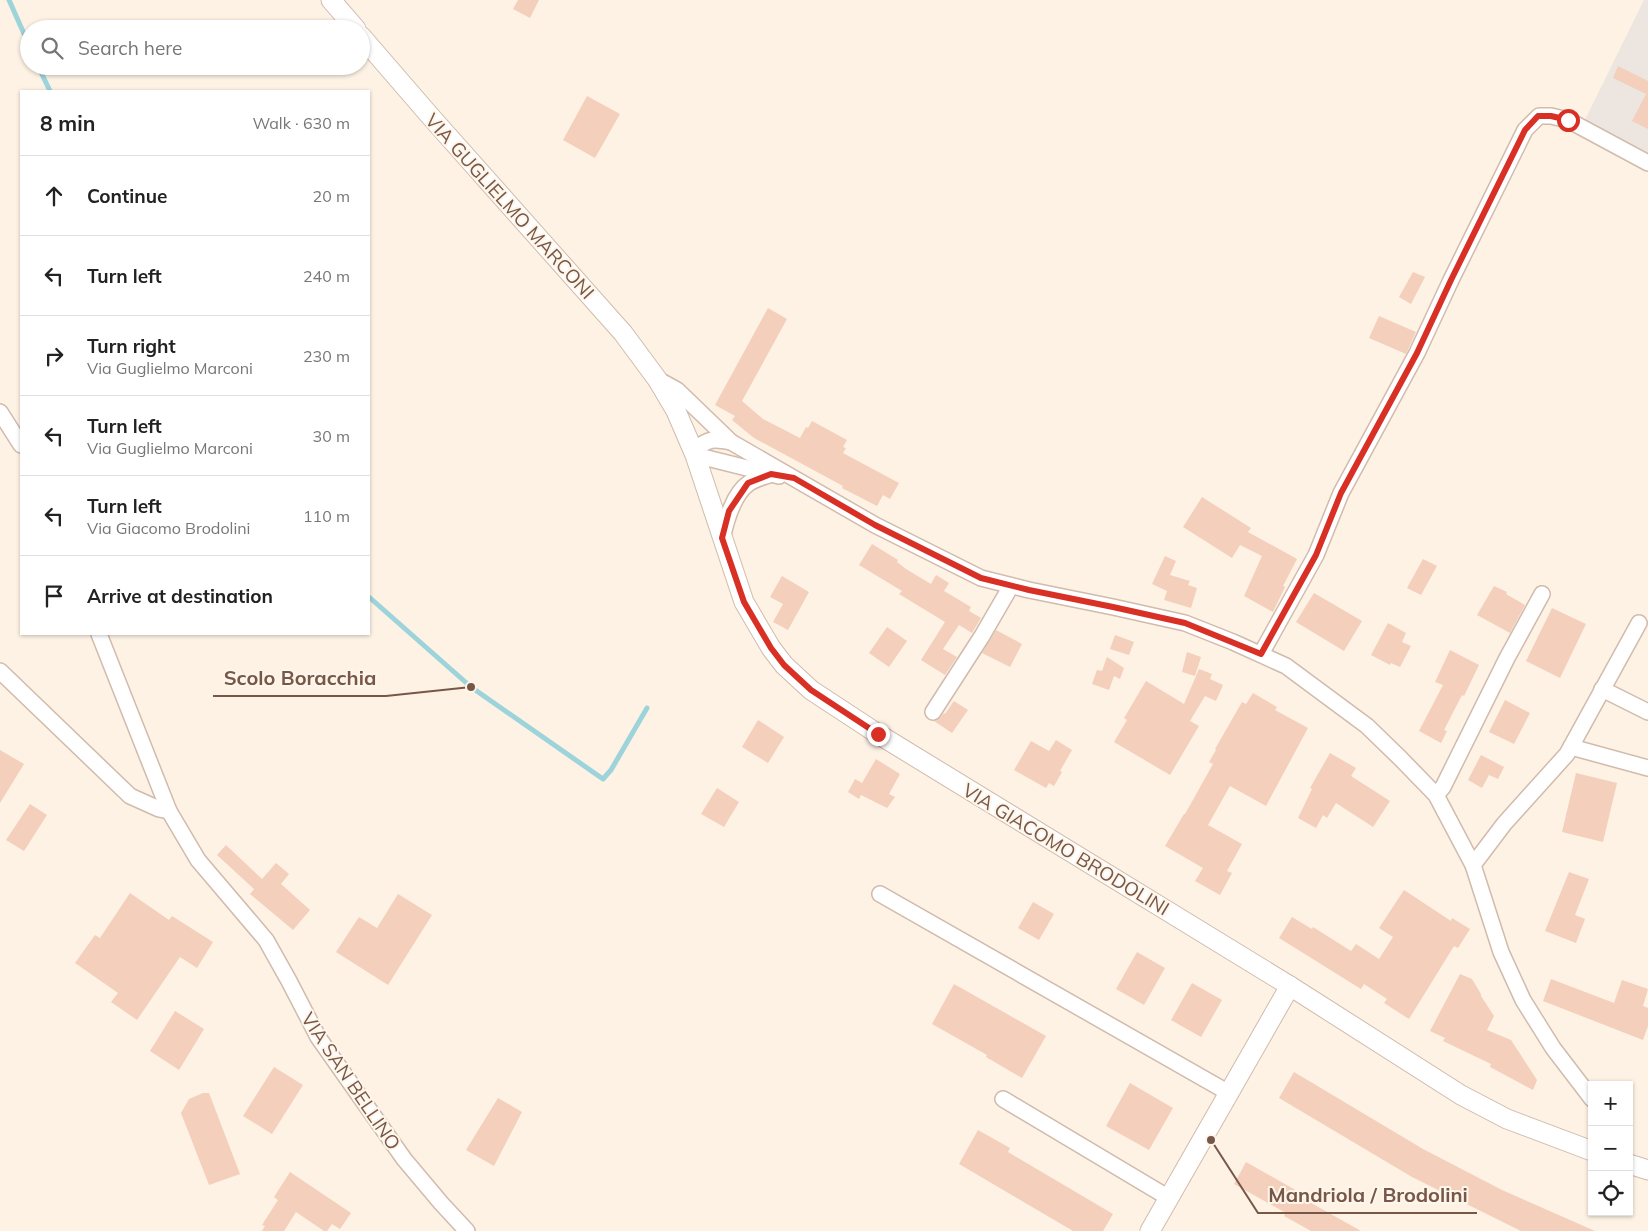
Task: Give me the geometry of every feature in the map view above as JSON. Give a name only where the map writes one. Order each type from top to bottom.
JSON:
[{"type":"street","points":[[332,0],[349,20]]},
{"type":"street","name":"VIA GUGLIELMO MARCONI","points":[[370,46],[623,333],[657,378],[676,411],[694,452]]},
{"type":"street","points":[[1261,654],[1316,555],[1341,493],[1417,353],[1525,130],[1538,116],[1551,116],[1568,120],[1648,163]]},
{"type":"street","name":"VIA GUGLIELMO MARCONI","points":[[657,378],[677,390],[731,442],[875,525],[972,574],[1011,586],[1185,623],[1286,666],[1367,726],[1402,758],[1436,796],[1473,865],[1501,952],[1523,1000],[1553,1048],[1588,1094]]},
{"type":"street","points":[[0,412],[20,443]]},
{"type":"street","name":"VIA GUGLIELMO MARCONI","points":[[694,452],[705,442],[714,439],[731,442]]},
{"type":"street","name":"VIA GUGLIELMO MARCONI","points":[[694,452],[771,474],[794,478]]},
{"type":"street","name":"VIA GIACOMO BRODOLINI","points":[[694,452],[744,602],[771,648],[784,665],[811,690],[878,734],[1290,986],[1460,1095],[1507,1119],[1588,1150]]},
{"type":"street","points":[[722,538],[729,511],[748,483],[771,474]]},
{"type":"street","points":[[933,712],[982,636],[1011,586]]},
{"type":"street","points":[[1436,796],[1444,787],[1507,658],[1542,594]]},
{"type":"street","points":[[1473,865],[1504,824],[1567,754],[1639,623]]},
{"type":"street","name":"VIA SAN BELLINO","points":[[98,635],[169,811],[198,860],[266,940],[318,1038],[404,1160],[466,1231]]},
{"type":"street","points":[[0,671],[130,796],[159,809],[169,811]]},
{"type":"street","points":[[1602,688],[1648,712]]},
{"type":"street","points":[[1571,747],[1648,768]]},
{"type":"street","points":[[880,894],[1229,1093]]},
{"type":"street","points":[[1150,1231],[1290,986]]},
{"type":"street","points":[[1003,1100],[1169,1198]]},
{"type":"street","points":[[1633,1165],[1648,1170]]},
{"type":"shaded area","points":[[1644,0],[1648,0],[1648,165],[1579,132]]},
{"type":"building","points":[[518,0],[539,0],[530,18],[513,9]]},
{"type":"building","points":[[1618,66],[1648,81],[1648,129],[1632,121],[1646,94],[1613,78]]},
{"type":"building","points":[[587,96],[620,114],[595,158],[563,140]]},
{"type":"building","points":[[1413,272],[1425,277],[1411,304],[1399,297]]},
{"type":"building","points":[[768,308],[787,319],[742,401],[763,419],[800,438],[812,421],[847,440],[843,447],[846,448],[843,453],[899,483],[890,499],[883,495],[877,506],[842,488],[843,486],[754,438],[732,420],[735,416],[715,405]]},
{"type":"building","points":[[1379,316],[1416,332],[1406,354],[1369,338]]},
{"type":"building","points":[[1202,497],[1251,528],[1248,532],[1297,559],[1283,586],[1285,587],[1273,612],[1244,596],[1262,556],[1240,545],[1232,558],[1183,527]]},
{"type":"building","points":[[872,544],[898,560],[897,562],[906,569],[931,584],[936,575],[949,583],[944,591],[971,607],[969,611],[981,618],[972,633],[959,625],[943,649],[957,657],[945,675],[921,660],[945,622],[899,594],[902,591],[859,565]]},
{"type":"building","points":[[1165,556],[1176,561],[1170,575],[1190,581],[1188,585],[1197,588],[1191,608],[1164,600],[1167,591],[1152,584]]},
{"type":"building","points":[[1423,559],[1437,566],[1421,595],[1407,588]]},
{"type":"building","points":[[782,576],[809,592],[788,630],[773,622],[783,604],[770,597]]},
{"type":"building","points":[[1494,586],[1507,592],[1506,594],[1525,605],[1510,633],[1477,615]]},
{"type":"building","points":[[1314,593],[1362,621],[1344,651],[1296,622]]},
{"type":"building","points":[[1552,608],[1586,624],[1560,678],[1526,661]]},
{"type":"building","points":[[1388,623],[1406,633],[1402,642],[1411,646],[1400,667],[1391,663],[1390,665],[1371,655]]},
{"type":"building","points":[[887,627],[907,641],[889,667],[869,653]]},
{"type":"building","points":[[996,630],[1022,644],[1010,667],[982,653]]},
{"type":"building","points":[[1115,635],[1134,642],[1129,655],[1110,649]]},
{"type":"building","points":[[1450,650],[1479,665],[1444,730],[1447,731],[1441,743],[1419,731],[1443,685],[1435,682]]},
{"type":"building","points":[[1187,652],[1201,657],[1195,676],[1182,672]]},
{"type":"building","points":[[1107,657],[1124,668],[1120,679],[1114,676],[1109,690],[1092,684],[1097,670],[1102,671]]},
{"type":"building","points":[[1199,669],[1212,674],[1210,679],[1223,685],[1216,701],[1205,696],[1190,721],[1199,726],[1170,775],[1114,742],[1127,720],[1124,718],[1146,681],[1184,704]]},
{"type":"building","points":[[1253,693],[1277,707],[1275,710],[1308,728],[1266,806],[1230,786],[1208,825],[1242,844],[1227,871],[1232,873],[1220,895],[1195,881],[1203,868],[1165,846],[1213,764],[1209,762],[1215,749],[1242,702],[1246,704]]},
{"type":"building","points":[[1505,700],[1530,713],[1514,744],[1489,732]]},
{"type":"building","points":[[954,701],[968,710],[952,733],[934,721],[945,714]]},
{"type":"building","points":[[758,720],[784,737],[768,763],[742,747]]},
{"type":"building","points":[[1056,740],[1072,750],[1054,786],[1049,783],[1046,788],[1014,770],[1031,741],[1049,751]]},
{"type":"building","points":[[0,750],[24,764],[0,803]]},
{"type":"building","points":[[1330,753],[1356,768],[1351,776],[1390,801],[1373,827],[1336,803],[1327,818],[1323,815],[1316,828],[1298,818],[1312,789],[1310,788]]},
{"type":"building","points":[[1481,755],[1504,767],[1498,779],[1489,775],[1482,788],[1468,780]]},
{"type":"building","points":[[876,759],[900,774],[889,794],[895,797],[887,808],[861,795],[859,799],[848,792],[855,779],[862,783]]},
{"type":"building","points":[[1576,773],[1617,783],[1603,842],[1562,832]]},
{"type":"building","points":[[717,788],[739,802],[724,827],[701,814]]},
{"type":"building","points":[[30,804],[47,815],[24,851],[6,840]]},
{"type":"building","points":[[226,845],[262,879],[276,863],[289,874],[281,884],[310,910],[293,930],[250,894],[254,889],[217,855]]},
{"type":"building","points":[[1569,872],[1589,879],[1575,915],[1585,919],[1576,943],[1545,931]]},
{"type":"building","points":[[1404,890],[1451,921],[1452,918],[1470,929],[1458,948],[1454,946],[1409,1019],[1384,1003],[1387,999],[1364,984],[1361,989],[1279,938],[1292,917],[1312,929],[1313,927],[1351,951],[1356,944],[1379,959],[1393,937],[1379,928]]},
{"type":"building","points":[[130,893],[169,920],[172,916],[213,942],[197,968],[180,957],[137,1020],[111,1002],[118,993],[75,963],[95,935],[100,938]]},
{"type":"building","points":[[398,894],[432,915],[388,985],[336,952],[359,917],[377,928]]},
{"type":"building","points":[[1033,902],[1054,914],[1039,940],[1018,928]]},
{"type":"building","points":[[1137,952],[1165,968],[1144,1005],[1116,989]]},
{"type":"building","points":[[1460,974],[1472,979],[1494,1016],[1487,1030],[1511,1040],[1537,1080],[1533,1090],[1490,1067],[1491,1064],[1443,1041],[1445,1038],[1430,1031]]},
{"type":"building","points":[[1551,979],[1614,1003],[1622,980],[1648,989],[1643,1006],[1648,1008],[1648,1026],[1643,1040],[1543,1001]]},
{"type":"building","points":[[1192,983],[1222,1000],[1201,1037],[1171,1020]]},
{"type":"building","points":[[954,984],[1046,1036],[1022,1078],[986,1057],[987,1055],[932,1024]]},
{"type":"building","points":[[175,1011],[204,1029],[179,1070],[150,1051]]},
{"type":"building","points":[[274,1067],[303,1085],[272,1134],[243,1116]]},
{"type":"building","points":[[1294,1072],[1423,1149],[1502,1190],[1595,1231],[1521,1231],[1412,1177],[1279,1098]]},
{"type":"building","points":[[1130,1083],[1173,1108],[1149,1150],[1106,1126]]},
{"type":"building","points":[[203,1093],[209,1093],[240,1174],[209,1185],[181,1113],[189,1099]]},
{"type":"building","points":[[498,1098],[522,1112],[494,1166],[466,1150]]},
{"type":"building","points":[[978,1130],[1010,1148],[1008,1152],[1113,1214],[1103,1231],[1073,1231],[959,1164]]},
{"type":"building","points":[[1246,1162],[1299,1192],[1297,1195],[1361,1231],[1311,1231],[1284,1216],[1286,1213],[1234,1184]]},
{"type":"building","points":[[290,1172],[351,1213],[340,1229],[332,1224],[327,1231],[324,1231],[296,1212],[284,1231],[262,1231],[265,1226],[262,1225],[278,1200],[274,1197]]},
{"type":"waterway","points":[[9,0],[20,25]]},
{"type":"waterway","points":[[42,75],[50,90]]},
{"type":"waterway","points":[[370,598],[471,687],[603,779],[611,770],[647,708]]},
{"type":"place","name":"Scolo Boracchia","points":[[471,687]]},
{"type":"place","name":"Mandriola / Brodolini","points":[[1211,1140]]},
{"type":"route","points":[[878,734],[811,690],[784,665],[759,630],[744,602],[722,538],[729,511],[748,483],[771,474],[794,478],[875,525],[981,578],[1185,623],[1261,654],[1316,555],[1341,493],[1417,353],[1525,130],[1538,116],[1551,116],[1568,120]]}]
